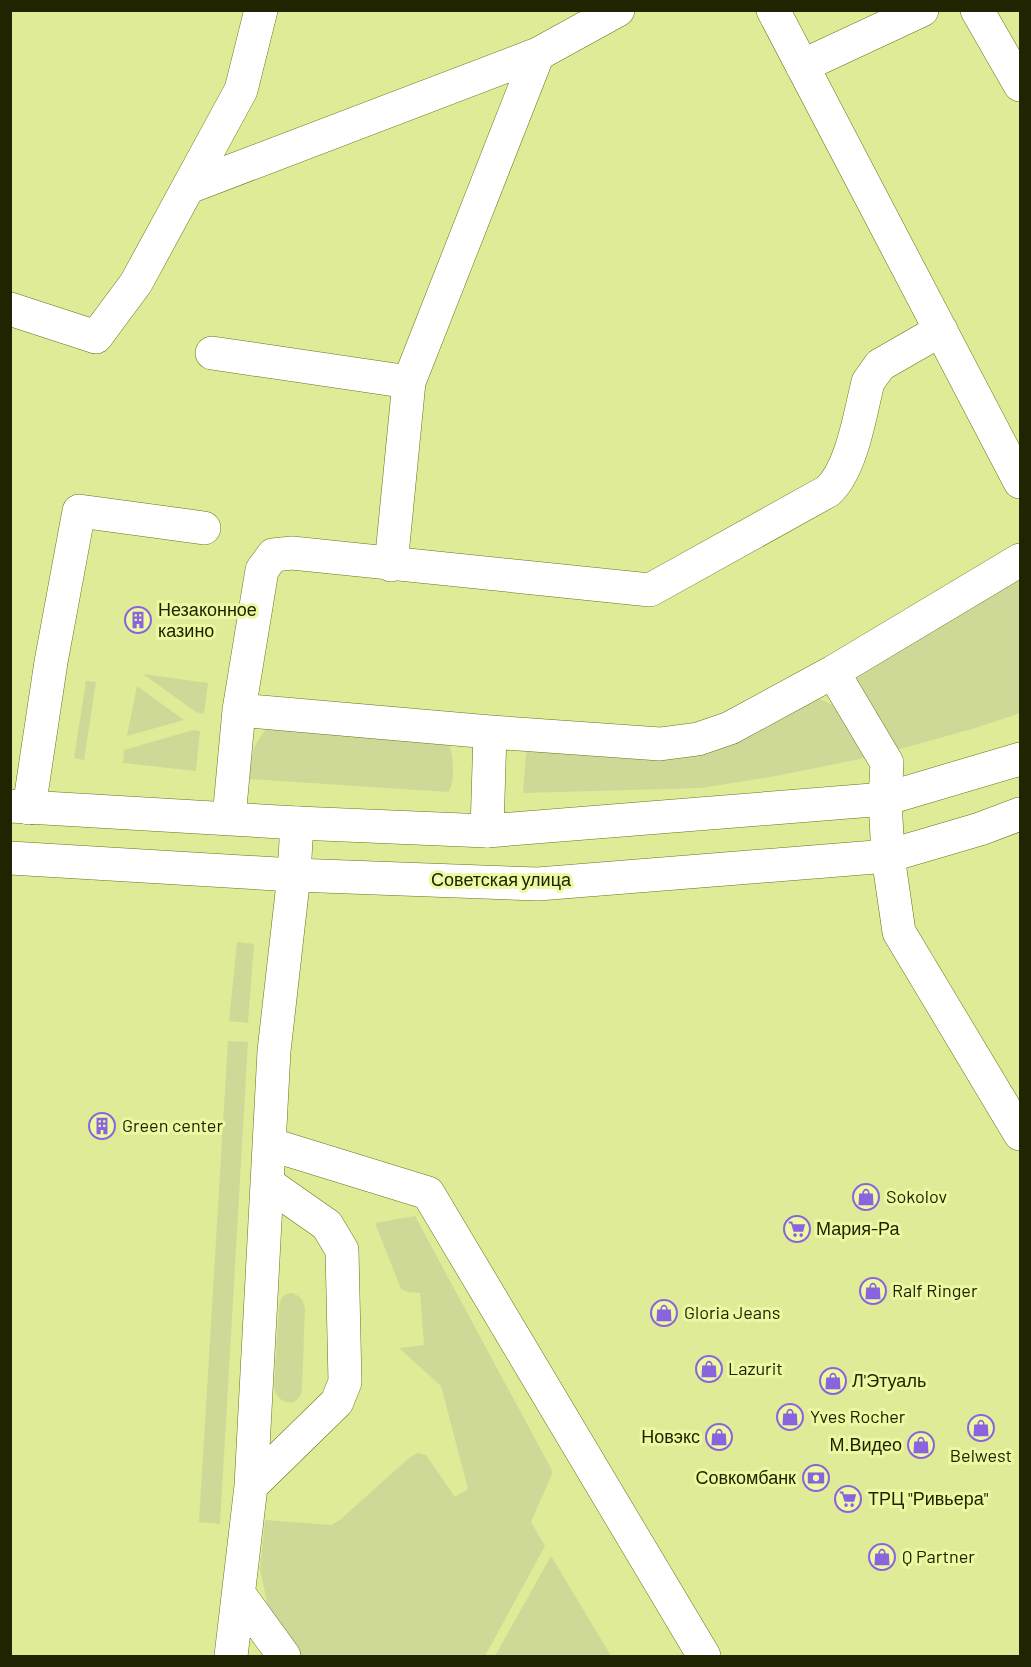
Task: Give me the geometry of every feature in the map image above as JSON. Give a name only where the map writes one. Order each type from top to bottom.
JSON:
[{"type":"main road","points":[[10,309],[96,337],[136,283],[241,90],[261,10]]},
{"type":"main road","points":[[189,187],[538,54],[618,10]]},
{"type":"main road","points":[[772,10],[1020,482]]},
{"type":"main road","points":[[802,66],[922,10]]},
{"type":"main road","points":[[977,10],[1020,85]]},
{"type":"main road","points":[[391,565],[409,382],[538,54]]},
{"type":"main road","points":[[229,818],[239,710],[262,570],[273,555],[292,553],[650,590],[828,491],[837,482],[845,468],[868,382],[873,373],[880,365],[941,330]]},
{"type":"main road","points":[[212,353],[409,382]]},
{"type":"main road","points":[[18,858],[20,807],[51,662],[79,512],[204,528]]},
{"type":"main road","points":[[239,710],[660,744],[698,739],[730,728],[834,672],[1020,560]]},
{"type":"main road","points":[[834,672],[887,763],[885,799],[888,856],[899,932],[1020,1134]]},
{"type":"main road","points":[[487,831],[490,732]]},
{"type":"main road","points":[[20,807],[487,831],[885,799],[1020,759]]},
{"type":"main road","name":"Советская улица","points":[[18,858],[294,875],[538,884],[888,856],[980,829],[1020,814]]},
{"type":"main road","points":[[231,1656],[251,1486],[274,1052],[294,875],[297,823]]},
{"type":"main road","points":[[269,1144],[428,1193],[704,1656]]},
{"type":"main road","points":[[251,1486],[337,1402],[345,1382],[342,1250],[327,1225],[267,1184]]},
{"type":"main road","points":[[239,1593],[284,1656]]},
{"type":"green space","points":[[1020,576],[1020,713],[896,750],[860,691],[857,677]]},
{"type":"green space","points":[[143,674],[208,683],[204,714],[196,712]]},
{"type":"green space","points":[[86,681],[96,682],[84,760],[74,758]]},
{"type":"green space","points":[[137,686],[184,720],[127,736]]},
{"type":"green space","points":[[809,697],[822,700],[839,711],[851,727],[865,758],[701,788],[523,793],[526,754],[532,745],[706,751]]},
{"type":"green space","points":[[271,724],[439,735],[449,745],[452,755],[453,776],[450,788],[448,792],[250,779],[247,774],[252,753],[261,735]]},
{"type":"green space","points":[[193,730],[200,731],[196,771],[123,763],[124,750]]},
{"type":"green space","points":[[237,942],[254,944],[248,1023],[229,1021]]},
{"type":"green space","points":[[228,1041],[248,1042],[220,1524],[199,1522]]},
{"type":"green space","points":[[415,1216],[553,1472],[531,1522],[545,1546],[485,1656],[293,1656],[268,1607],[260,1569],[265,1520],[331,1525],[340,1520],[410,1457],[418,1453],[426,1455],[455,1497],[468,1489],[441,1386],[399,1348],[424,1345],[420,1293],[401,1289],[375,1223]]},
{"type":"green space","points":[[292,1293],[301,1298],[305,1308],[302,1390],[296,1400],[288,1402],[276,1394],[274,1388],[279,1306],[283,1296]]},
{"type":"green space","points":[[551,1556],[611,1656],[495,1656]]},
{"type":"place","name":"Незаконное казино","points":[[138,620]]},
{"type":"place","name":"Green center","points":[[102,1126]]},
{"type":"place","name":"Sokolov","points":[[866,1197]]},
{"type":"place","name":"Мария-Ра","points":[[797,1229]]},
{"type":"place","name":"Ralf Ringer","points":[[873,1291]]},
{"type":"place","name":"Gloria Jeans","points":[[664,1313]]},
{"type":"place","name":"Lazurit","points":[[709,1369]]},
{"type":"place","name":"Л'Этуаль","points":[[833,1381]]},
{"type":"place","name":"Yves Rocher","points":[[790,1417]]},
{"type":"place","name":"Belwest","points":[[981,1428]]},
{"type":"place","name":"Новэкс","points":[[719,1437]]},
{"type":"place","name":"М.Видео","points":[[921,1445]]},
{"type":"place","name":"Совкомбанк","points":[[816,1478]]},
{"type":"place","name":"ТРЦ \"Ривьера\"","points":[[848,1499]]},
{"type":"place","name":"Q Partner","points":[[882,1557]]}]
